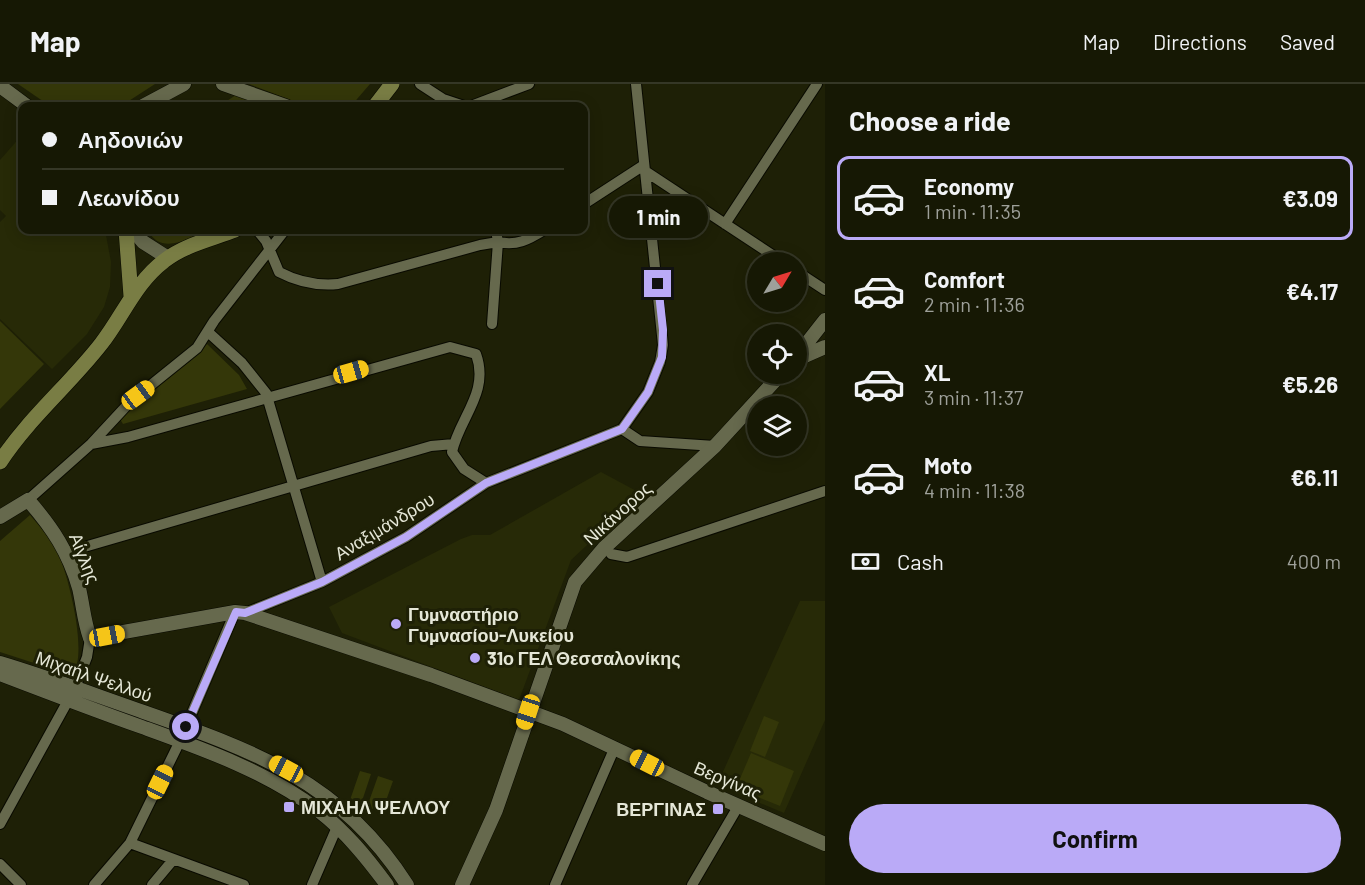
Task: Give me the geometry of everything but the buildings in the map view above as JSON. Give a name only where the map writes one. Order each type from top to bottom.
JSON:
[{"type":"main road","points":[[378,102],[392,84]]},
{"type":"main road","points":[[126,234],[131,296]]},
{"type":"main road","points":[[0,462],[23,429],[100,345],[145,278],[168,258],[225,234]]},
{"type":"street","points":[[150,102],[184,84]]},
{"type":"street","points":[[223,84],[275,102]]},
{"type":"street","points":[[420,84],[452,102]]},
{"type":"street","points":[[482,102],[529,84]]},
{"type":"street","points":[[636,84],[663,330],[663,351],[644,399],[622,429],[640,441],[715,446]]},
{"type":"street","points":[[725,224],[816,84]]},
{"type":"street","points":[[0,87],[21,102]]},
{"type":"street","points":[[588,202],[645,168]]},
{"type":"street","points":[[645,168],[768,252]]},
{"type":"street","points":[[136,234],[143,242],[168,258]]},
{"type":"street","points":[[260,234],[266,241],[279,272],[303,282],[329,285],[480,244],[522,243],[537,234]]},
{"type":"street","points":[[0,517],[28,500],[91,444],[130,402],[191,353],[282,234]]},
{"type":"street","points":[[492,324],[501,243],[498,234]]},
{"type":"street","points":[[807,278],[825,290]]},
{"type":"street","points":[[807,344],[825,320]]},
{"type":"street","points":[[208,332],[254,376],[267,396],[322,582]]},
{"type":"street","points":[[91,444],[128,437],[434,349],[450,347],[476,354],[480,366],[480,382],[473,407],[452,452],[457,462],[471,475],[486,483]]},
{"type":"street","points":[[807,354],[825,347]]},
{"type":"street","name":"Νικάνορος","points":[[462,885],[496,810],[568,597],[577,578],[619,533],[715,446],[772,384]]},
{"type":"street","name":"Αναξιμάνδρου","points":[[90,638],[240,612],[322,582],[406,537],[486,483],[622,429]]},
{"type":"street","points":[[67,552],[431,446],[454,444]]},
{"type":"street","points":[[611,554],[627,556],[825,491]]},
{"type":"street","name":"Αίγλης","points":[[28,500],[49,524],[67,552],[80,590],[90,638]]},
{"type":"street","points":[[94,885],[130,843],[240,612]]},
{"type":"street","name":"Βεργίνας","points":[[240,612],[431,675],[528,712],[615,747],[825,843]]},
{"type":"street","points":[[0,824],[71,694],[87,657],[90,638]]},
{"type":"street","name":"Μιχαήλ Ψελλού","points":[[0,663],[180,741],[223,757],[279,785],[309,804],[337,827],[360,850],[387,885]]},
{"type":"street","name":"Μιχαήλ Ψελλού","points":[[0,674],[186,727],[264,757],[303,779],[364,829],[391,861],[407,885]]},
{"type":"street","points":[[555,885],[615,747]]},
{"type":"street","points":[[692,885],[739,805]]},
{"type":"street","points":[[312,885],[337,827]]},
{"type":"street","points":[[130,843],[224,882],[244,885]]},
{"type":"street","points":[[152,885],[173,860]]},
{"type":"street","points":[[0,864],[21,885]]},
{"type":"shaded area","points":[[18,84],[155,84],[127,102],[44,102]]},
{"type":"shaded area","points":[[249,84],[370,84],[354,102],[296,102]]},
{"type":"shaded area","points":[[236,95],[257,102],[225,102]]},
{"type":"shaded area","points":[[18,140],[18,234],[106,234],[111,262],[110,287],[104,307],[87,334],[52,369],[0,319],[0,222],[6,216],[0,210],[0,160]]},
{"type":"shaded area","points":[[151,234],[200,234],[168,244],[154,238]]},
{"type":"shaded area","points":[[0,321],[44,364],[0,409]]},
{"type":"shaded area","points":[[207,344],[239,375],[247,389],[123,424],[120,419]]},
{"type":"shaded area","points":[[601,472],[642,494],[571,560],[519,700],[342,633],[329,607],[461,539],[472,535],[490,535]]},
{"type":"shaded area","points":[[30,515],[58,553],[72,597],[78,635],[78,653],[76,666],[71,675],[0,652],[0,541]]},
{"type":"shaded area","points":[[800,601],[825,601],[825,720],[784,813],[717,785]]},
{"type":"shaded area","points":[[764,716],[779,722],[765,757],[750,751]]},
{"type":"shaded area","points":[[751,753],[794,771],[780,806],[736,788]]},
{"type":"shaded area","points":[[360,771],[371,774],[361,804],[350,800]]},
{"type":"shaded area","points":[[378,776],[393,781],[382,812],[367,807]]},
{"type":"place","name":"Γυμναστήριο Γυμνασίου-Λυκείου","points":[[396,624]]},
{"type":"place","name":"31ο ΓΕΛ Θεσσαλονίκης","points":[[475,658]]},
{"type":"place","name":"ΜΙΧΑΗΛ ΨΕΛΛΟΥ","points":[[289,807]]},
{"type":"place","name":"ΒΕΡΓΙΝΑΣ","points":[[718,809]]},
{"type":"route","points":[[186,727],[236,612],[245,613],[322,582],[406,537],[486,483],[622,429],[648,392],[662,357],[663,330],[658,284]]}]
